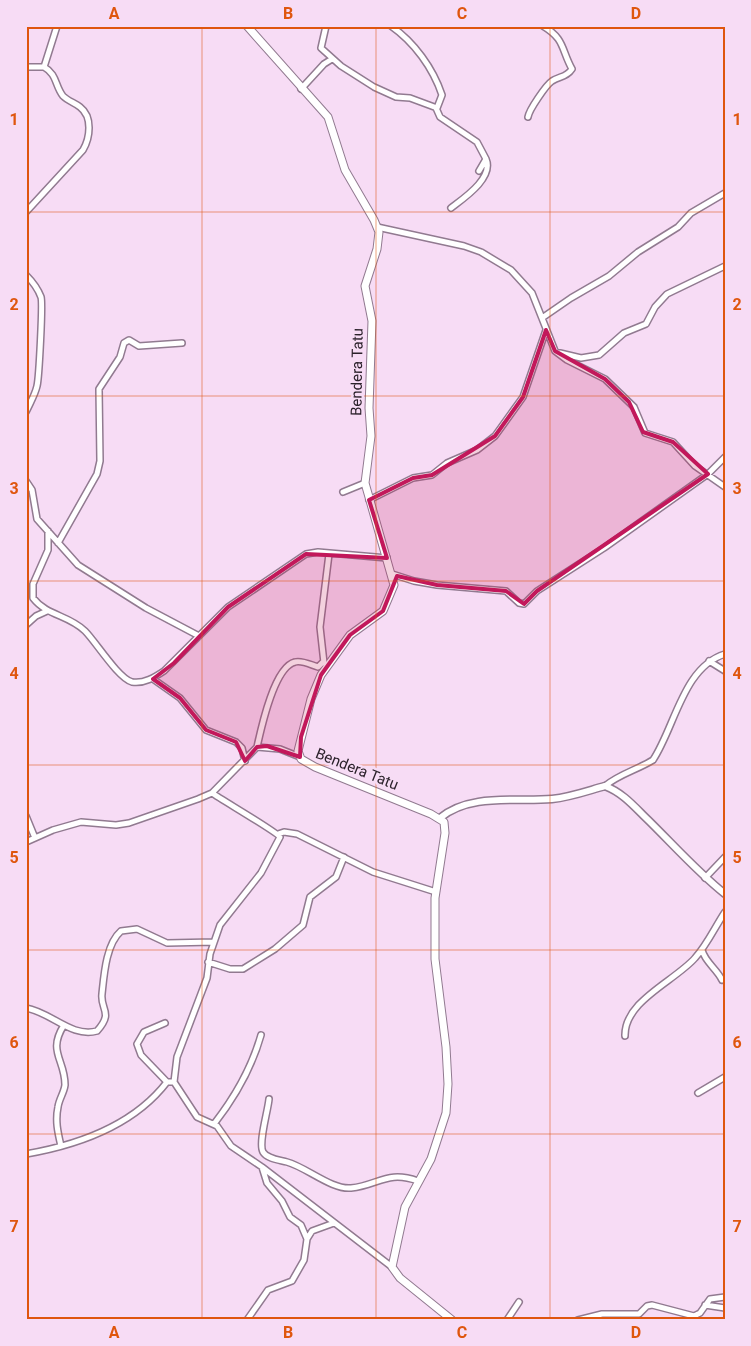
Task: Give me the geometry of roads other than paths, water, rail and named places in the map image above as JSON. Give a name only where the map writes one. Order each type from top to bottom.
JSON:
[{"type":"main road","points":[[247,26],[301,89],[328,117],[345,170],[377,228]]},
{"type":"main road","name":"Bendera Tatu","points":[[377,228],[377,249],[365,286],[372,317],[369,408],[371,436],[365,483],[394,585],[383,611],[350,635],[325,664],[312,699],[298,751],[300,757],[316,767],[440,818]]},
{"type":"main road","points":[[440,818],[444,822],[445,833],[436,892],[435,959],[448,1084],[446,1113],[440,1137],[431,1159],[405,1207],[392,1267],[400,1278],[452,1320]]},
{"type":"street","points":[[44,67],[58,26]]},
{"type":"street","points":[[326,26],[321,48],[350,73],[396,97],[410,98],[436,108],[440,117],[477,142],[488,166],[486,174],[451,208]]},
{"type":"street","points":[[391,26],[414,45],[435,78],[442,95],[436,108]]},
{"type":"street","points":[[528,117],[532,105],[541,97],[546,86],[568,74],[572,69],[563,52],[559,37],[543,26]]},
{"type":"street","points":[[301,89],[324,64],[332,59]]},
{"type":"street","points":[[26,67],[44,67],[51,71],[64,96],[84,112],[88,121],[88,141],[83,150],[26,212]]},
{"type":"street","points":[[479,171],[486,159]]},
{"type":"street","points":[[542,318],[571,298],[609,276],[638,252],[678,228],[691,213],[725,193]]},
{"type":"street","points":[[377,228],[447,241],[481,252],[505,266],[522,280],[532,293],[555,350],[567,360],[605,379],[634,407],[645,433],[673,442],[695,466],[725,487]]},
{"type":"street","points":[[555,350],[575,358],[595,357],[624,333],[646,324],[656,306],[667,294],[725,266]]},
{"type":"street","points":[[26,274],[38,290],[43,309],[38,352],[39,377],[26,412]]},
{"type":"street","points":[[369,500],[414,478],[432,475],[446,463],[477,450],[495,436],[523,397],[546,330]]},
{"type":"street","points":[[58,543],[95,480],[100,462],[99,389],[120,357],[124,343],[129,340],[139,346],[182,343]]},
{"type":"street","points":[[392,574],[414,581],[438,585],[506,591],[519,603],[524,604],[537,591],[604,548],[708,474],[725,457]]},
{"type":"street","points":[[26,480],[32,490],[37,519],[78,566],[146,608],[199,636]]},
{"type":"street","points":[[343,492],[365,483]]},
{"type":"street","points":[[48,532],[48,550],[33,584],[32,593],[37,603],[47,611],[83,629],[124,678],[137,682],[153,679],[174,663],[228,607],[300,557],[318,552],[387,558]]},
{"type":"street","points":[[26,842],[53,830],[81,822],[116,825],[129,823],[212,793],[257,747],[262,722],[275,685],[291,663],[297,661],[318,667],[325,664],[320,627],[329,554]]},
{"type":"street","points":[[26,626],[36,616],[47,611]]},
{"type":"street","points":[[440,818],[454,809],[479,802],[552,799],[570,796],[605,786],[613,779],[642,768],[653,760],[671,728],[685,692],[700,669],[709,661],[725,654]]},
{"type":"street","points":[[709,661],[725,671]]},
{"type":"street","points":[[153,679],[180,698],[206,730],[236,742],[242,748],[245,761]]},
{"type":"street","points":[[257,747],[280,749],[300,757]]},
{"type":"street","points":[[605,786],[621,794],[705,878],[725,894]]},
{"type":"street","points":[[212,793],[280,837],[261,873],[220,925],[208,962],[207,978],[177,1057],[174,1082],[194,1115],[214,1124],[231,1146],[262,1166],[392,1267]]},
{"type":"street","points":[[26,816],[35,838]]},
{"type":"street","points":[[278,834],[284,832],[297,834],[373,872],[436,892]]},
{"type":"street","points":[[208,962],[230,969],[243,970],[282,944],[303,925],[310,898],[336,877],[344,857]]},
{"type":"street","points":[[705,878],[725,857]]},
{"type":"street","points":[[625,1036],[625,1029],[629,1020],[646,997],[651,991],[674,978],[702,950],[725,912]]},
{"type":"street","points":[[26,1008],[46,1014],[64,1025],[91,1033],[97,1031],[102,1026],[106,1009],[102,994],[105,970],[114,940],[121,931],[137,929],[167,943],[214,942]]},
{"type":"street","points":[[702,950],[703,956],[718,971],[722,980]]},
{"type":"street","points":[[165,1023],[144,1032],[138,1044],[142,1055],[167,1082]]},
{"type":"street","points":[[62,1146],[57,1129],[57,1116],[63,1094],[64,1080],[55,1049],[56,1041],[64,1025]]},
{"type":"street","points":[[214,1124],[256,1055],[260,1035]]},
{"type":"street","points":[[698,1093],[725,1077]]},
{"type":"street","points":[[26,1154],[88,1138],[126,1118],[151,1099],[167,1082],[174,1082]]},
{"type":"street","points":[[269,1099],[262,1141],[262,1150],[267,1156],[295,1164],[317,1178],[347,1188],[396,1176],[418,1181]]},
{"type":"street","points":[[262,1166],[267,1183],[282,1200],[290,1216],[301,1225],[307,1239]]},
{"type":"street","points":[[247,1320],[268,1290],[292,1281],[304,1260],[307,1239],[316,1228],[334,1223]]},
{"type":"street","points":[[578,1320],[602,1314],[641,1313],[647,1306],[652,1305],[694,1316],[700,1313],[710,1299],[725,1297]]},
{"type":"street","points":[[507,1320],[519,1302]]},
{"type":"street","points":[[705,1305],[725,1308]]},
{"type":"street","points":[[641,1313],[645,1319]]}]
